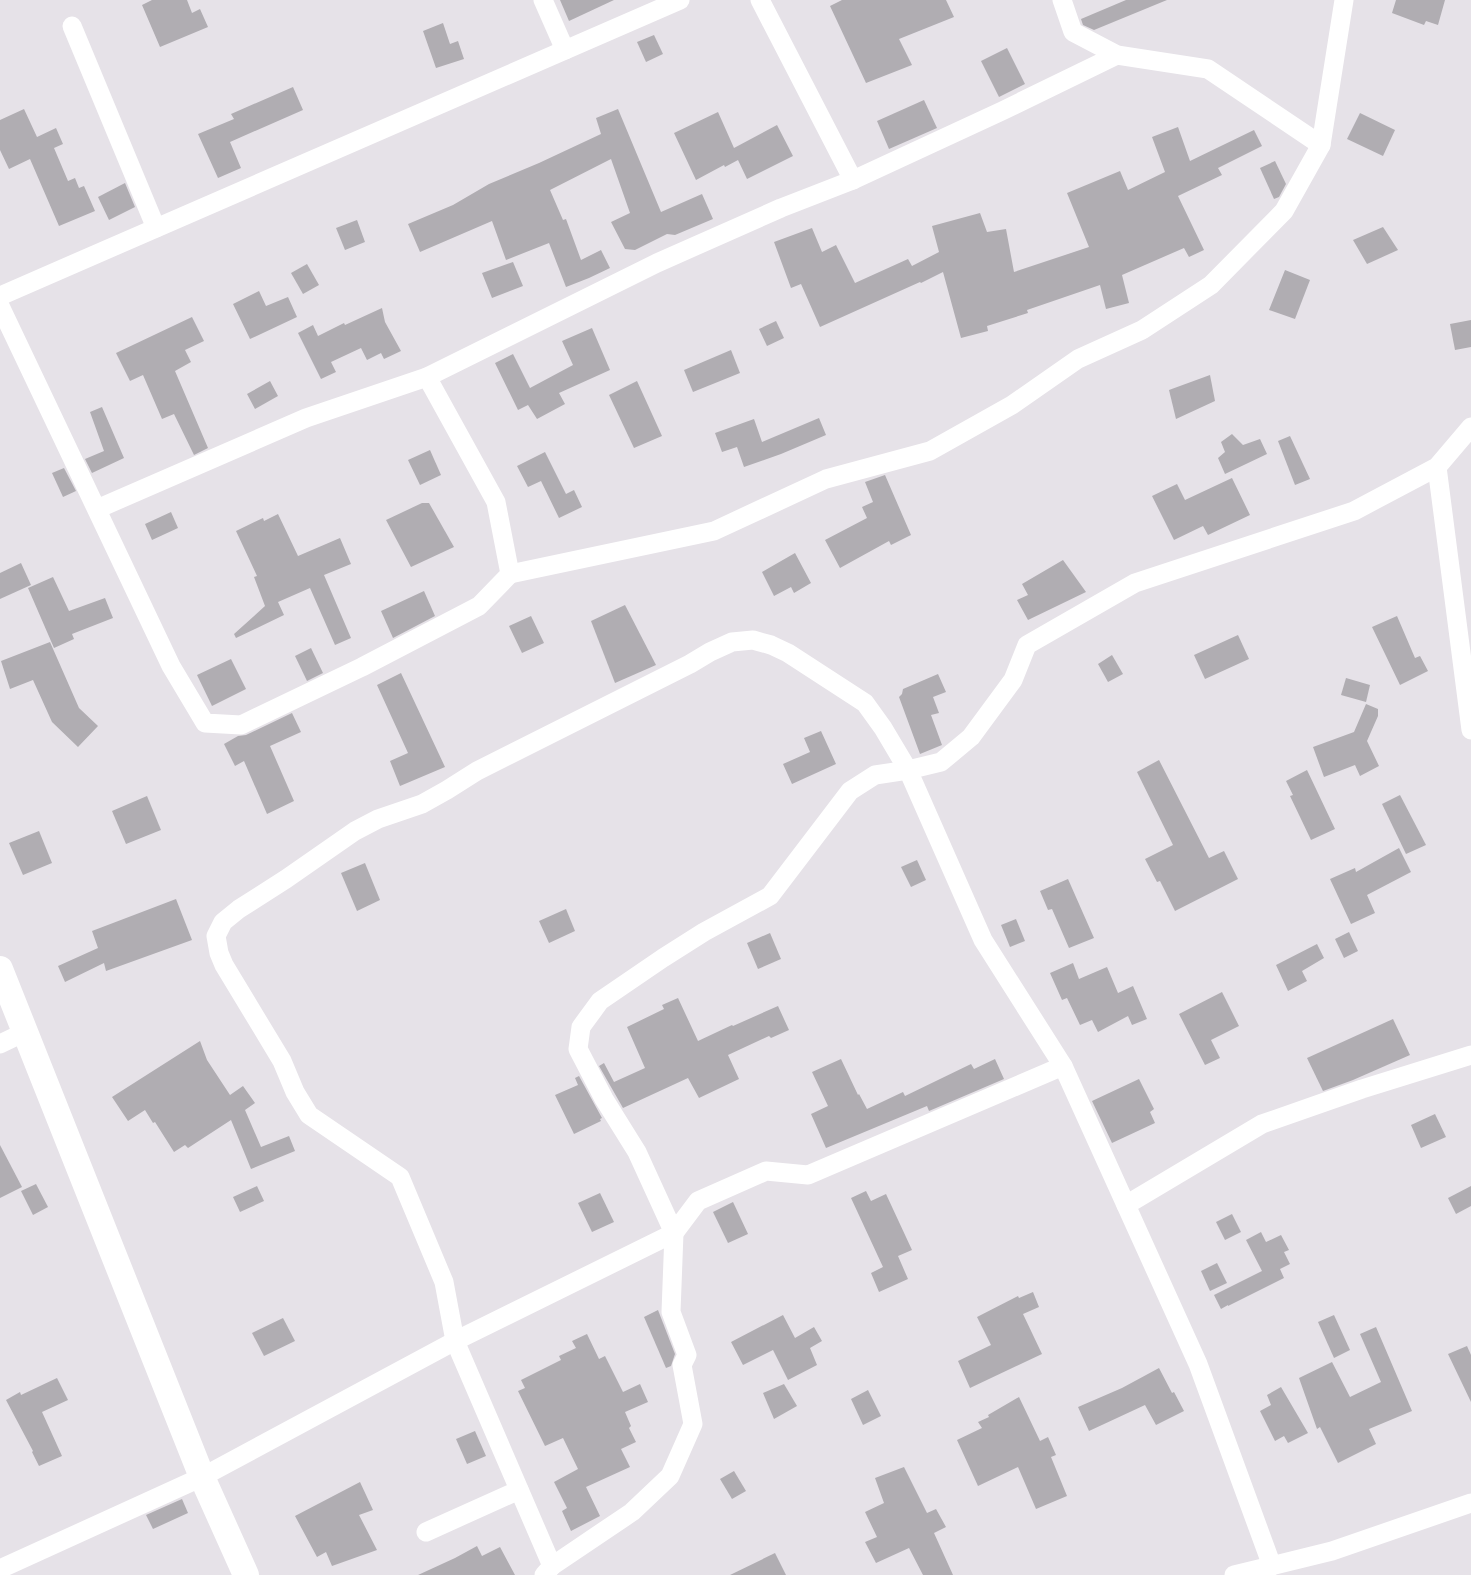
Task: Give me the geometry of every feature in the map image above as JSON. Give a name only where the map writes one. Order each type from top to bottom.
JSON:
[{"type":"street","points":[[543,0],[565,50]]},
{"type":"street","points":[[0,296],[680,0]]},
{"type":"street","points":[[760,0],[853,180]]},
{"type":"street","points":[[1062,0],[1073,32],[1117,55],[1208,69],[1321,145]]},
{"type":"street","points":[[0,306],[171,666],[205,723],[241,725],[362,667],[479,606],[510,574],[714,532],[826,479],[930,451],[1012,405],[1078,359],[1142,330],[1211,285],[1284,211],[1321,145],[1344,0]]},
{"type":"street","points":[[72,26],[156,228]]},
{"type":"street","points":[[97,509],[306,418],[427,376],[657,263],[781,208],[853,180],[1117,55]]},
{"type":"street","points":[[427,376],[496,502],[510,574]]},
{"type":"street","points":[[1272,1566],[1198,1364],[1063,1066],[983,940],[908,770],[883,728],[865,703],[788,653],[771,645],[753,640],[732,642],[476,771],[448,790],[422,804],[378,819],[355,830],[239,909],[223,922],[216,936],[218,952],[224,965],[282,1062],[295,1092],[309,1115],[400,1177],[444,1282],[455,1340],[519,1490],[548,1571],[632,1512],[670,1476],[693,1424],[682,1365],[687,1355],[671,1312],[674,1234],[637,1152],[604,1099],[578,1049],[582,1028],[600,1001],[704,932],[770,896],[850,791],[875,775],[908,770],[941,762],[971,737],[1013,680],[1027,645],[1135,583],[1354,511],[1438,467],[1471,426]]},
{"type":"street","points":[[1438,467],[1471,730]]},
{"type":"street","points":[[0,969],[202,1477],[246,1575]]},
{"type":"street","points":[[0,1044],[25,1032]]},
{"type":"street","points":[[1126,1205],[1262,1124],[1362,1088],[1471,1055]]},
{"type":"street","points":[[0,1569],[202,1477],[455,1340],[674,1234],[698,1201],[766,1171],[808,1175],[1063,1066]]},
{"type":"street","points":[[426,1532],[519,1490]]},
{"type":"street","points":[[1234,1575],[1332,1551],[1471,1503]]},
{"type":"building","points":[[152,0],[187,0],[192,13],[200,9],[208,27],[160,47],[142,5]]},
{"type":"building","points":[[560,0],[614,0],[569,21]]},
{"type":"building","points":[[842,0],[946,0],[954,17],[899,39],[912,65],[866,83],[830,6]]},
{"type":"building","points":[[1126,0],[1167,0],[1094,30],[1083,25],[1081,19]]},
{"type":"building","points":[[1396,0],[1445,0],[1438,25],[1426,21],[1424,25],[1392,13]]},
{"type":"building","points":[[443,23],[450,44],[458,41],[464,59],[436,68],[423,31]]},
{"type":"building","points":[[654,35],[663,54],[646,62],[637,42]]},
{"type":"building","points":[[1007,48],[1025,84],[999,97],[981,61]]},
{"type":"building","points":[[293,87],[303,110],[230,142],[241,168],[218,178],[198,134],[234,119],[231,114]]},
{"type":"building","points":[[924,100],[937,128],[889,149],[877,121]]},
{"type":"building","points":[[24,109],[37,137],[56,128],[63,144],[54,148],[68,181],[75,178],[79,188],[84,186],[95,211],[59,226],[30,159],[9,169],[0,150],[0,120]]},
{"type":"building","points":[[618,109],[661,212],[702,194],[713,219],[675,235],[667,234],[635,250],[625,249],[611,222],[630,213],[611,159],[550,190],[563,220],[566,219],[581,260],[601,250],[610,268],[566,287],[549,243],[506,260],[492,221],[420,252],[408,224],[453,205],[489,184],[601,134],[596,118]]},
{"type":"building","points":[[718,112],[734,148],[777,125],[793,156],[747,179],[738,160],[725,167],[724,165],[696,180],[674,133]]},
{"type":"building","points":[[1360,113],[1395,130],[1383,156],[1347,139]]},
{"type":"building","points":[[1178,127],[1190,161],[1254,130],[1262,146],[1218,168],[1222,175],[1178,196],[1204,250],[1189,257],[1184,248],[1122,275],[1129,303],[1106,309],[1100,285],[1027,310],[1028,313],[987,326],[988,331],[961,338],[943,272],[820,327],[801,284],[791,288],[774,242],[812,228],[822,252],[836,245],[855,283],[908,259],[912,266],[939,252],[932,226],[980,213],[987,232],[1006,229],[1014,272],[1089,247],[1067,193],[1120,171],[1128,190],[1165,172],[1152,137]]},
{"type":"building","points":[[1275,161],[1286,184],[1279,197],[1274,199],[1260,168]]},
{"type":"building","points":[[125,183],[135,207],[109,220],[98,197]]},
{"type":"building","points":[[357,220],[365,242],[345,250],[336,228]]},
{"type":"building","points":[[1383,227],[1398,250],[1367,264],[1353,240]]},
{"type":"building","points":[[513,262],[523,286],[492,298],[482,273]]},
{"type":"building","points":[[307,264],[319,285],[303,294],[291,273]]},
{"type":"building","points":[[1285,270],[1310,280],[1295,319],[1269,310]]},
{"type":"building","points":[[259,291],[266,306],[288,297],[297,317],[250,339],[233,304]]},
{"type":"building","points":[[382,308],[385,322],[401,351],[384,359],[381,353],[367,360],[361,348],[331,362],[336,372],[321,379],[298,333],[313,325],[318,336]]},
{"type":"building","points":[[192,317],[204,341],[185,350],[191,362],[175,371],[208,448],[194,455],[174,414],[162,419],[143,375],[130,381],[116,353]]},
{"type":"building","points":[[1471,320],[1471,347],[1455,350],[1450,324]]},
{"type":"building","points":[[776,321],[784,338],[767,346],[759,329]]},
{"type":"building","points":[[592,328],[610,370],[559,393],[565,404],[537,419],[528,405],[518,410],[495,363],[513,354],[530,388],[573,365],[562,341]]},
{"type":"building","points":[[731,350],[740,373],[693,392],[684,370]]},
{"type":"building","points":[[1210,375],[1215,401],[1176,419],[1169,390]]},
{"type":"building","points":[[270,381],[278,396],[255,409],[247,394]]},
{"type":"building","points":[[637,381],[662,436],[634,448],[609,395]]},
{"type":"building","points":[[102,407],[124,458],[92,473],[85,459],[104,451],[90,412]]},
{"type":"building","points":[[819,418],[826,435],[744,467],[737,447],[722,452],[715,433],[754,419],[762,442]]},
{"type":"building","points":[[1232,434],[1243,445],[1260,439],[1267,454],[1225,474],[1218,458],[1225,452],[1221,442]]},
{"type":"building","points":[[1290,436],[1310,479],[1295,485],[1278,441]]},
{"type":"building","points":[[430,450],[441,475],[420,485],[408,460]]},
{"type":"building","points":[[545,452],[566,494],[574,490],[582,507],[559,518],[541,481],[528,487],[517,466]]},
{"type":"building","points":[[64,468],[76,491],[63,497],[52,473]]},
{"type":"building","points":[[885,475],[911,535],[891,545],[889,541],[840,568],[825,540],[867,518],[862,507],[873,502],[865,482]]},
{"type":"building","points":[[1232,478],[1250,515],[1208,535],[1203,526],[1174,540],[1152,496],[1177,484],[1185,500]]},
{"type":"building","points":[[422,503],[429,503],[454,547],[411,567],[386,520]]},
{"type":"building","points":[[171,512],[178,528],[152,540],[145,524]]},
{"type":"building","points":[[278,514],[298,556],[340,538],[351,564],[324,575],[351,638],[335,645],[310,588],[278,602],[284,615],[236,638],[234,634],[265,606],[254,577],[257,576],[236,531],[263,518],[264,521]]},
{"type":"building","points":[[795,553],[811,583],[794,593],[791,587],[774,596],[762,572]]},
{"type":"building","points":[[1063,560],[1086,592],[1028,620],[1017,600],[1028,595],[1022,584]]},
{"type":"building","points":[[21,563],[31,585],[0,599],[0,573]]},
{"type":"building","points":[[53,577],[69,611],[105,598],[113,618],[72,634],[74,639],[54,648],[28,588]]},
{"type":"building","points":[[424,591],[435,616],[393,638],[381,611]]},
{"type":"building","points":[[625,605],[656,665],[615,683],[591,621]]},
{"type":"building","points":[[531,616],[544,643],[522,653],[509,626]]},
{"type":"building","points":[[1397,616],[1415,658],[1420,656],[1428,671],[1400,685],[1372,627]]},
{"type":"building","points":[[1238,635],[1249,659],[1205,679],[1194,655]]},
{"type":"building","points":[[50,642],[79,708],[98,726],[78,747],[52,722],[33,680],[10,689],[1,661]]},
{"type":"building","points":[[311,648],[323,673],[307,681],[295,656]]},
{"type":"building","points":[[1112,655],[1123,674],[1108,682],[1098,664]]},
{"type":"building","points":[[231,659],[246,689],[212,706],[197,675]]},
{"type":"building","points":[[401,673],[445,767],[400,786],[390,761],[408,753],[377,685]]},
{"type":"building","points":[[938,674],[946,692],[933,697],[939,713],[931,715],[942,745],[920,754],[899,697],[903,689]]},
{"type":"building","points":[[1346,678],[1370,685],[1366,702],[1341,695]]},
{"type":"building","points":[[1366,704],[1378,709],[1378,716],[1367,741],[1379,766],[1360,776],[1355,765],[1324,777],[1313,747],[1354,732]]},
{"type":"building","points":[[292,713],[301,732],[270,746],[294,801],[267,814],[244,761],[235,766],[224,744]]},
{"type":"building","points":[[821,731],[836,764],[792,784],[783,764],[810,752],[804,738]]},
{"type":"building","points":[[1159,760],[1209,858],[1224,851],[1238,879],[1175,911],[1160,881],[1157,882],[1145,859],[1173,845],[1137,772]]},
{"type":"building","points":[[1307,770],[1335,829],[1311,840],[1290,796],[1293,795],[1286,781]]},
{"type":"building","points":[[1400,795],[1426,845],[1406,854],[1382,804]]},
{"type":"building","points":[[147,796],[161,830],[126,844],[112,811]]},
{"type":"building","points":[[39,831],[52,863],[23,875],[9,843]]},
{"type":"building","points":[[1399,848],[1411,872],[1367,895],[1375,913],[1351,924],[1330,879],[1355,868],[1356,872]]},
{"type":"building","points":[[917,860],[926,880],[911,887],[901,867]]},
{"type":"building","points":[[365,863],[380,900],[357,911],[341,873]]},
{"type":"building","points":[[1068,879],[1094,938],[1069,948],[1052,909],[1048,910],[1040,891]]},
{"type":"building","points":[[176,899],[192,940],[106,971],[104,963],[65,982],[58,966],[98,948],[92,931]]},
{"type":"building","points":[[566,909],[575,931],[549,943],[539,921]]},
{"type":"building","points":[[1016,919],[1025,941],[1010,947],[1001,925]]},
{"type":"building","points":[[1349,932],[1358,951],[1344,958],[1335,939]]},
{"type":"building","points":[[770,933],[781,959],[758,969],[747,943]]},
{"type":"building","points":[[1317,944],[1324,958],[1302,971],[1307,981],[1288,991],[1276,965]]},
{"type":"building","points":[[1073,963],[1079,979],[1107,967],[1118,993],[1133,986],[1147,1019],[1132,1025],[1128,1016],[1098,1032],[1092,1020],[1080,1025],[1067,998],[1062,1000],[1050,973]]},
{"type":"building","points":[[1222,992],[1239,1026],[1211,1040],[1220,1058],[1205,1065],[1179,1014]]},
{"type":"building","points":[[678,998],[698,1041],[778,1006],[789,1030],[771,1038],[769,1036],[728,1055],[739,1079],[699,1098],[688,1078],[623,1108],[599,1066],[604,1063],[614,1082],[645,1068],[627,1027],[664,1009],[662,1005]]},
{"type":"building","points":[[1393,1019],[1410,1055],[1323,1091],[1307,1058]]},
{"type":"building","points":[[200,1041],[207,1060],[230,1095],[243,1086],[255,1103],[245,1110],[261,1147],[289,1136],[295,1151],[251,1169],[231,1120],[188,1148],[185,1145],[174,1152],[145,1110],[128,1121],[112,1097]]},
{"type":"building","points":[[841,1059],[858,1095],[867,1109],[903,1092],[905,1096],[971,1064],[974,1069],[995,1059],[1004,1079],[929,1111],[927,1106],[826,1148],[811,1114],[828,1106],[812,1072]]},
{"type":"building","points":[[579,1076],[602,1118],[600,1119],[601,1121],[574,1134],[555,1095],[578,1085],[575,1078]]},
{"type":"building","points":[[1139,1079],[1154,1109],[1150,1112],[1155,1123],[1112,1143],[1092,1101]]},
{"type":"building","points":[[1435,1114],[1446,1137],[1421,1148],[1411,1125]]},
{"type":"building","points":[[0,1145],[22,1187],[0,1198]]},
{"type":"building","points":[[36,1184],[48,1207],[33,1215],[21,1191]]},
{"type":"building","points":[[257,1186],[264,1201],[240,1212],[233,1197]]},
{"type":"building","points":[[1471,1186],[1471,1206],[1456,1214],[1448,1198]]},
{"type":"building","points":[[866,1191],[871,1201],[886,1194],[912,1250],[898,1256],[908,1279],[879,1292],[871,1273],[883,1267],[851,1198]]},
{"type":"building","points":[[600,1193],[614,1222],[592,1232],[578,1203]]},
{"type":"building","points":[[733,1202],[748,1234],[728,1243],[713,1212]]},
{"type":"building","points":[[1232,1214],[1241,1232],[1225,1240],[1216,1222]]},
{"type":"building","points":[[1261,1232],[1266,1242],[1281,1235],[1289,1250],[1284,1252],[1290,1264],[1280,1269],[1284,1278],[1221,1309],[1214,1295],[1262,1271],[1246,1240]]},
{"type":"building","points":[[1217,1263],[1227,1283],[1210,1291],[1201,1271]]},
{"type":"building","points":[[1033,1292],[1039,1307],[1023,1314],[1042,1354],[970,1388],[958,1361],[991,1345],[977,1317],[1018,1296],[1019,1298]]},
{"type":"building","points":[[658,1310],[675,1354],[671,1366],[666,1368],[644,1317]]},
{"type":"building","points":[[783,1315],[795,1338],[814,1327],[822,1341],[810,1348],[817,1365],[788,1380],[773,1350],[743,1365],[731,1342]]},
{"type":"building","points":[[1334,1315],[1350,1350],[1334,1358],[1318,1322]]},
{"type":"building","points":[[283,1318],[295,1341],[264,1356],[252,1333]]},
{"type":"building","points":[[1376,1327],[1412,1411],[1369,1429],[1376,1444],[1338,1463],[1320,1427],[1317,1429],[1299,1378],[1332,1362],[1350,1397],[1381,1382],[1360,1334]]},
{"type":"building","points":[[587,1334],[599,1359],[605,1356],[623,1392],[640,1384],[648,1402],[625,1412],[631,1426],[629,1428],[636,1442],[621,1449],[630,1467],[586,1487],[600,1516],[571,1531],[562,1511],[567,1508],[554,1482],[578,1469],[563,1438],[545,1446],[518,1391],[525,1388],[521,1380],[561,1360],[559,1356],[576,1348],[572,1341]]},
{"type":"building","points":[[1467,1346],[1471,1355],[1471,1402],[1448,1354]]},
{"type":"building","points":[[1159,1368],[1184,1411],[1156,1425],[1145,1405],[1089,1431],[1078,1407],[1122,1388]]},
{"type":"building","points":[[57,1378],[68,1400],[42,1412],[62,1456],[39,1466],[6,1400],[20,1392],[21,1395]]},
{"type":"building","points":[[784,1384],[797,1406],[774,1419],[763,1393]]},
{"type":"building","points":[[1281,1387],[1308,1433],[1288,1443],[1284,1436],[1275,1441],[1260,1411],[1271,1405],[1267,1395]]},
{"type":"building","points":[[868,1390],[881,1416],[863,1425],[851,1399]]},
{"type":"building","points":[[1019,1397],[1040,1441],[1048,1437],[1056,1455],[1051,1457],[1067,1496],[1036,1509],[1018,1467],[978,1486],[957,1440],[982,1428],[978,1422]]},
{"type":"building","points":[[475,1431],[486,1456],[467,1464],[456,1439]]},
{"type":"building","points":[[904,1467],[927,1513],[936,1509],[946,1527],[934,1533],[953,1575],[923,1575],[909,1548],[876,1563],[865,1542],[877,1537],[865,1512],[884,1503],[875,1478]]},
{"type":"building","points":[[734,1471],[746,1491],[732,1499],[720,1479]]},
{"type":"building","points":[[360,1482],[373,1510],[359,1515],[377,1550],[332,1566],[326,1552],[317,1557],[295,1516]]},
{"type":"building","points":[[182,1499],[188,1513],[153,1529],[146,1515]]},
{"type":"building","points":[[477,1546],[482,1556],[500,1547],[515,1575],[418,1575],[455,1558]]},
{"type":"building","points":[[775,1553],[786,1575],[730,1575]]}]
